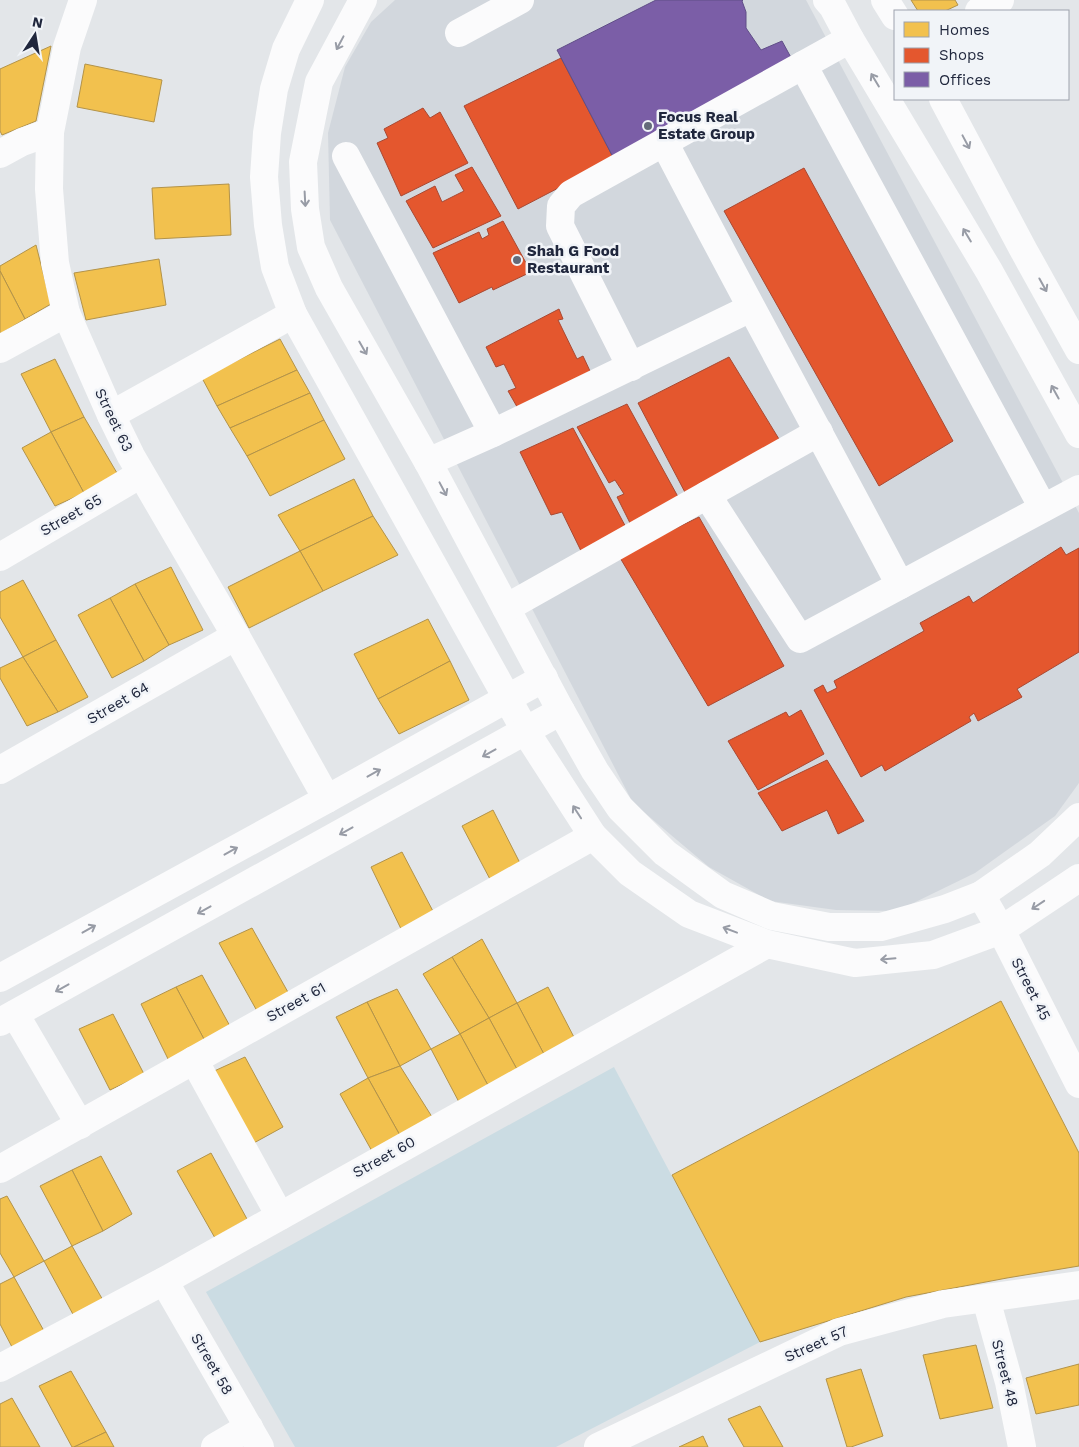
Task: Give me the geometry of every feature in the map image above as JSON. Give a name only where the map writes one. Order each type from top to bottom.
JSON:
[{"type":"street","name":"Street 63","points":[[83,0],[67,47],[50,132],[49,189],[55,263],[66,313],[110,416],[141,474],[236,636],[328,799]]},
{"type":"street","points":[[310,0],[286,49],[274,88],[267,133],[264,177],[268,225],[275,267],[293,314],[526,732],[593,836],[630,873],[689,914],[768,944],[855,962],[933,955],[1001,930],[1079,878]]},
{"type":"street","points":[[363,0],[319,82],[302,162],[305,209],[311,247],[329,288],[428,462],[595,771],[620,808],[665,853],[723,895],[772,916],[829,927],[881,927],[945,909],[981,895],[1040,854],[1079,817]]},
{"type":"street","points":[[459,33],[520,0]]},
{"type":"street","points":[[827,0],[833,7],[850,39],[989,271],[1079,434]]},
{"type":"street","points":[[885,0],[894,14]]},
{"type":"street","points":[[981,10],[1000,0]]},
{"type":"street","points":[[630,367],[560,226],[561,206],[571,194],[850,39]]},
{"type":"street","points":[[802,65],[1043,508]]},
{"type":"street","points":[[944,100],[1079,350]]},
{"type":"street","points":[[0,154],[22,142],[50,132]]},
{"type":"street","points":[[664,142],[750,308],[819,432],[900,585]]},
{"type":"street","points":[[346,156],[493,433]]},
{"type":"street","points":[[989,271],[1024,251]]},
{"type":"street","points":[[428,462],[493,433],[750,308]]},
{"type":"street","points":[[0,349],[66,313]]},
{"type":"street","points":[[110,416],[293,314]]},
{"type":"street","points":[[506,608],[819,432]]},
{"type":"street","name":"Street 65","points":[[0,557],[141,474]]},
{"type":"street","points":[[707,496],[800,639],[1079,489]]},
{"type":"street","name":"Street 64","points":[[0,770],[236,636]]},
{"type":"street","points":[[0,978],[328,799],[544,678]]},
{"type":"street","points":[[80,1125],[8,1018],[562,711]]},
{"type":"street","name":"Street 61","points":[[0,1169],[593,836]]},
{"type":"street","name":"Street 45","points":[[981,895],[1001,930],[1079,1084]]},
{"type":"street","name":"Street 60","points":[[0,1368],[164,1281],[768,944]]},
{"type":"street","points":[[194,1060],[280,1216]]},
{"type":"street","name":"Street 58","points":[[164,1281],[255,1437]]},
{"type":"street","name":"Street 57","points":[[598,1447],[839,1332],[943,1304],[1079,1285]]},
{"type":"street","name":"Street 48","points":[[986,1299],[1009,1382],[1022,1447]]},
{"type":"street","points":[[215,1447],[255,1437]]},
{"type":"shaded area","points":[[395,0],[806,0],[1079,513],[1079,783],[1055,816],[975,873],[897,911],[836,910],[770,901],[709,867],[633,803],[330,220],[328,133],[345,67],[371,22]]},
{"type":"shaded area","points":[[614,1067],[760,1342],[556,1447],[295,1447],[206,1292]]},
{"type":"building: Homes","points":[[911,0],[955,0],[958,5],[947,10],[917,10]]},
{"type":"building: Homes","points":[[51,46],[36,121],[2,135],[0,131],[0,69]]},
{"type":"building: Homes","points":[[85,64],[162,80],[154,122],[77,107]]},
{"type":"building: Homes","points":[[229,184],[231,235],[155,239],[152,188]]},
{"type":"building: Homes","points":[[36,245],[51,304],[25,319],[0,271],[0,266]]},
{"type":"building: Homes","points":[[159,259],[166,305],[86,320],[74,273]]},
{"type":"building: Homes","points":[[0,271],[25,319],[0,334]]},
{"type":"building: Homes","points":[[280,339],[297,370],[217,406],[202,378]]},
{"type":"building: Homes","points":[[55,359],[84,417],[51,432],[21,374]]},
{"type":"building: Homes","points":[[297,370],[310,393],[230,428],[217,406]]},
{"type":"building: Homes","points":[[310,393],[324,420],[247,456],[230,428]]},
{"type":"building: Homes","points":[[84,417],[117,473],[84,493],[51,432]]},
{"type":"building: Homes","points":[[324,420],[345,459],[270,496],[247,456]]},
{"type":"building: Homes","points":[[51,432],[84,493],[55,506],[22,448]]},
{"type":"building: Homes","points":[[354,479],[373,516],[300,551],[278,515]]},
{"type":"building: Homes","points":[[373,516],[398,555],[323,591],[300,551]]},
{"type":"building: Homes","points":[[300,551],[323,591],[249,628],[228,587]]},
{"type":"building: Homes","points":[[171,567],[203,630],[169,645],[135,584]]},
{"type":"building: Homes","points":[[23,580],[56,640],[23,657],[0,617],[0,592]]},
{"type":"building: Homes","points":[[135,584],[169,645],[144,661],[110,598]]},
{"type":"building: Homes","points":[[110,598],[144,661],[112,678],[78,615]]},
{"type":"building: Homes","points":[[428,619],[450,661],[378,699],[354,654]]},
{"type":"building: Homes","points":[[56,640],[88,697],[58,712],[23,657]]},
{"type":"building: Homes","points":[[23,657],[58,712],[27,726],[0,678],[0,668]]},
{"type":"building: Homes","points":[[450,661],[469,700],[399,734],[378,699]]},
{"type":"building: Homes","points":[[493,810],[522,867],[492,883],[462,826]]},
{"type":"building: Homes","points":[[402,852],[435,915],[403,933],[371,867]]},
{"type":"building: Homes","points":[[252,928],[289,994],[257,1011],[219,943]]},
{"type":"building: Homes","points":[[482,939],[517,1003],[489,1018],[452,957]]},
{"type":"building: Homes","points":[[452,957],[489,1018],[460,1034],[423,974]]},
{"type":"building: Homes","points":[[202,975],[231,1028],[205,1041],[176,987]]},
{"type":"building: Homes","points":[[176,987],[205,1041],[169,1061],[141,1004]]},
{"type":"building: Homes","points":[[548,987],[577,1043],[546,1058],[517,1003]]},
{"type":"building: Homes","points":[[397,989],[431,1049],[400,1066],[367,1002]]},
{"type":"building: Homes","points":[[1001,1001],[1079,1153],[1079,1266],[906,1297],[760,1342],[672,1175]]},
{"type":"building: Homes","points":[[367,1002],[400,1066],[368,1078],[336,1017]]},
{"type":"building: Homes","points":[[517,1003],[546,1058],[519,1073],[489,1018]]},
{"type":"building: Homes","points":[[113,1014],[144,1074],[110,1090],[79,1029]]},
{"type":"building: Homes","points":[[489,1018],[519,1073],[490,1089],[460,1034]]},
{"type":"building: Homes","points":[[460,1034],[490,1089],[460,1104],[431,1049]]},
{"type":"building: Homes","points":[[245,1057],[283,1127],[252,1144],[212,1072]]},
{"type":"building: Homes","points":[[400,1066],[434,1120],[402,1139],[368,1078]]},
{"type":"building: Homes","points":[[368,1078],[402,1139],[373,1153],[340,1094]]},
{"type":"building: Homes","points":[[211,1153],[247,1219],[215,1238],[177,1171]]},
{"type":"building: Homes","points":[[101,1156],[132,1214],[103,1231],[72,1170]]},
{"type":"building: Homes","points":[[72,1170],[103,1231],[72,1246],[40,1186]]},
{"type":"building: Homes","points":[[7,1196],[44,1261],[14,1277],[0,1253],[0,1199]]},
{"type":"building: Homes","points":[[72,1246],[104,1302],[75,1318],[44,1261]]},
{"type":"building: Homes","points":[[14,1277],[44,1331],[12,1347],[0,1324],[0,1284]]},
{"type":"building: Homes","points":[[976,1345],[993,1408],[940,1419],[923,1355]]},
{"type":"building: Homes","points":[[1079,1364],[1079,1405],[1036,1414],[1026,1378]]},
{"type":"building: Homes","points":[[861,1369],[883,1436],[847,1447],[826,1379]]},
{"type":"building: Homes","points":[[71,1371],[106,1432],[74,1447],[72,1447],[39,1386]]},
{"type":"building: Homes","points":[[12,1398],[40,1447],[0,1447],[0,1404]]},
{"type":"building: Homes","points":[[760,1406],[783,1447],[744,1447],[728,1419]]},
{"type":"building: Homes","points":[[106,1432],[114,1447],[74,1447]]},
{"type":"building: Homes","points":[[703,1436],[708,1447],[679,1447]]},
{"type":"building: Shops","points":[[561,58],[614,159],[518,209],[464,106]]},
{"type":"building: Shops","points":[[423,108],[430,118],[440,112],[468,163],[401,196],[377,143],[388,138],[384,129]]},
{"type":"building: Shops","points":[[472,167],[501,216],[433,248],[406,201],[435,186],[442,202],[464,191],[455,175]]},
{"type":"building: Shops","points":[[804,168],[953,441],[879,486],[724,211]]},
{"type":"building: Shops","points":[[503,221],[531,272],[493,290],[492,287],[459,303],[433,253],[479,232],[482,239],[489,235],[487,229]]},
{"type":"building: Shops","points":[[559,309],[563,319],[558,320],[577,359],[583,356],[590,371],[520,412],[508,391],[516,388],[504,364],[496,367],[486,347]]},
{"type":"building: Shops","points":[[729,357],[782,444],[688,498],[638,403]]},
{"type":"building: Shops","points":[[627,404],[682,504],[633,529],[617,497],[624,494],[615,480],[609,483],[577,427]]},
{"type":"building: Shops","points":[[573,428],[629,533],[583,555],[562,512],[551,515],[520,452]]},
{"type":"building: Shops","points":[[699,517],[784,666],[708,706],[619,556]]},
{"type":"building: Shops","points":[[1061,547],[1066,555],[1079,548],[1079,652],[1017,689],[1022,697],[978,721],[974,713],[969,717],[971,721],[885,771],[882,765],[861,777],[814,690],[823,685],[827,693],[837,688],[834,681],[924,631],[920,623],[969,596],[973,603]]},
{"type":"building: Shops","points":[[801,710],[824,754],[758,790],[728,741],[786,712],[789,717]]},
{"type":"building: Shops","points":[[827,760],[864,821],[838,834],[827,810],[782,831],[758,793]]},
{"type":"building: Offices","points":[[656,0],[743,0],[746,12],[746,28],[761,50],[782,41],[794,63],[614,159],[557,50]]},
{"type":"place","name":"Focus Real Estate Group","points":[[648,126]]},
{"type":"place","name":"Shah G Food Restaurant","points":[[517,260]]}]
